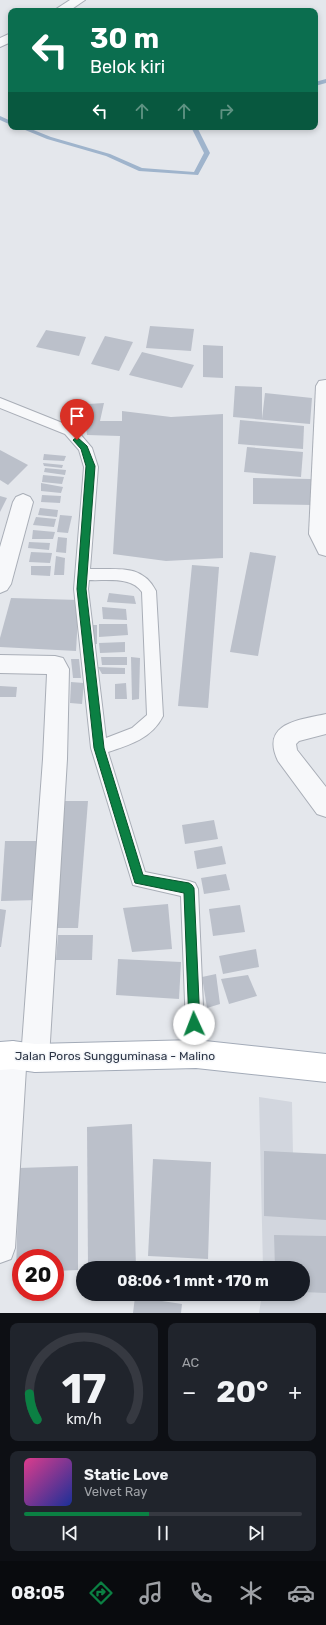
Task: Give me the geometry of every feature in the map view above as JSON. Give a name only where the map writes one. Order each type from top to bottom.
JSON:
[{"type":"main road","name":"Jalan Poros Sungguminasa - Malino","points":[[16,1056],[196,1054],[326,1068]]},
{"type":"street","points":[[65,8],[79,0]]},
{"type":"street","points":[[326,386],[319,534],[326,548]]},
{"type":"street","points":[[0,584],[23,502]]},
{"type":"street","points":[[0,664],[55,665],[58,669],[55,759],[16,1056],[0,1248]]},
{"type":"street","points":[[326,724],[292,732],[284,741],[286,754],[326,806]]},
{"type":"lane","points":[[0,403],[70,432],[84,448],[90,466],[81,589],[99,748],[139,879],[189,888],[196,1054]]},
{"type":"lane","points":[[82,574],[134,576],[143,582],[149,591],[155,716],[150,725],[140,733],[99,748]]},
{"type":"shaded area","points":[[259,1097],[292,1102],[294,1210],[326,1214],[326,1313],[259,1313],[261,1301],[310,1301],[310,1261],[263,1261]]},
{"type":"building","points":[[150,326],[194,329],[191,351],[146,348]]},
{"type":"building","points":[[46,330],[86,337],[79,356],[36,347]]},
{"type":"building","points":[[105,336],[133,342],[119,371],[91,364]]},
{"type":"building","points":[[203,345],[223,346],[223,378],[203,377]]},
{"type":"building","points":[[142,352],[194,365],[182,388],[129,375]]},
{"type":"building","points":[[235,386],[262,387],[262,419],[265,393],[312,398],[310,424],[233,417]]},
{"type":"building","points":[[104,403],[100,421],[122,421],[122,411],[171,417],[223,414],[223,558],[166,561],[113,554],[120,436],[87,435],[85,421],[88,404]]},
{"type":"building","points":[[240,420],[304,426],[303,449],[238,444]]},
{"type":"building","points":[[247,447],[303,452],[301,477],[244,472]]},
{"type":"building","points":[[0,450],[28,465],[8,485],[0,480]]},
{"type":"building","points":[[44,454],[66,456],[64,461],[43,460]]},
{"type":"building","points":[[43,463],[63,465],[62,468],[44,466]]},
{"type":"building","points":[[45,468],[66,470],[65,475],[44,472]]},
{"type":"building","points":[[43,475],[64,477],[62,484],[42,482]]},
{"type":"building","points":[[253,478],[311,479],[313,505],[253,504]]},
{"type":"building","points":[[41,483],[63,487],[61,493],[41,491]]},
{"type":"building","points":[[42,495],[61,496],[60,503],[41,502]]},
{"type":"building","points":[[0,496],[7,498],[0,512]]},
{"type":"building","points":[[40,508],[58,510],[57,517],[38,515]]},
{"type":"building","points":[[60,515],[72,516],[68,533],[57,532]]},
{"type":"building","points":[[36,517],[56,519],[54,527],[33,525]]},
{"type":"building","points":[[33,530],[55,532],[53,539],[32,539]]},
{"type":"building","points":[[58,537],[67,538],[66,553],[56,552]]},
{"type":"building","points":[[29,542],[50,543],[49,550],[28,548]]},
{"type":"building","points":[[31,552],[52,553],[50,563],[29,562]]},
{"type":"building","points":[[250,552],[276,556],[258,656],[230,652]]},
{"type":"building","points":[[56,556],[65,558],[64,575],[54,575]]},
{"type":"building","points":[[192,565],[219,567],[208,708],[178,706]]},
{"type":"building","points":[[31,566],[51,566],[50,576],[31,575]]},
{"type":"building","points":[[109,593],[134,596],[136,604],[107,602]]},
{"type":"building","points":[[11,598],[79,600],[76,651],[0,647],[0,638]]},
{"type":"building","points":[[102,607],[126,609],[127,620],[103,619]]},
{"type":"building","points":[[99,624],[127,624],[128,635],[99,637]]},
{"type":"building","points":[[91,625],[97,625],[97,644],[91,644]]},
{"type":"building","points":[[125,642],[125,652],[100,653],[99,643]]},
{"type":"building","points":[[101,657],[127,657],[127,665],[102,665]]},
{"type":"building","points":[[131,657],[140,658],[139,699],[132,700]]},
{"type":"building","points":[[71,659],[79,659],[81,678],[73,678]]},
{"type":"building","points":[[98,667],[125,668],[125,674],[102,674]]},
{"type":"building","points":[[71,682],[84,683],[82,704],[70,703]]},
{"type":"building","points":[[126,683],[127,699],[115,699],[115,684]]},
{"type":"building","points":[[0,686],[17,687],[16,697],[0,697]]},
{"type":"building","points":[[65,801],[88,801],[78,928],[54,928]]},
{"type":"building","points":[[214,820],[218,839],[185,844],[182,825]]},
{"type":"building","points":[[5,841],[42,841],[39,900],[1,901]]},
{"type":"building","points":[[222,846],[226,864],[197,869],[194,851]]},
{"type":"building","points":[[226,874],[230,890],[204,894],[201,878]]},
{"type":"building","points":[[168,904],[172,949],[132,952],[123,908]]},
{"type":"building","points":[[240,905],[245,932],[213,936],[209,909]]},
{"type":"building","points":[[0,909],[6,910],[1,947],[0,947]]},
{"type":"building","points":[[58,935],[93,935],[92,960],[56,960]]},
{"type":"building","points":[[256,949],[259,967],[223,974],[219,956]]},
{"type":"building","points":[[118,959],[181,962],[179,999],[116,995]]},
{"type":"building","points":[[216,974],[220,1004],[207,1008],[202,977]]},
{"type":"building","points":[[248,975],[257,996],[229,1004],[221,979]]},
{"type":"building","points":[[132,1124],[136,1261],[88,1261],[87,1127]]},
{"type":"building","points":[[264,1151],[326,1154],[326,1220],[264,1216]]},
{"type":"building","points":[[153,1159],[211,1162],[208,1259],[148,1256]]},
{"type":"building","points":[[78,1166],[78,1261],[76,1261],[76,1270],[64,1271],[64,1249],[17,1249],[19,1168]]},
{"type":"building","points":[[274,1235],[326,1236],[326,1293],[310,1292],[310,1261],[275,1261]]},
{"type":"building","points":[[134,1301],[162,1301],[182,1304],[181,1313],[133,1313]]},
{"type":"waterway","points":[[318,83],[326,81]]},
{"type":"waterway","points":[[0,118],[8,122]]},
{"type":"waterway","points":[[29,130],[49,138],[108,155],[141,170],[196,174],[207,153],[196,130]]},
{"type":"route","points":[[77,440],[84,448],[90,466],[81,589],[99,748],[139,879],[189,888],[194,1024]]}]
